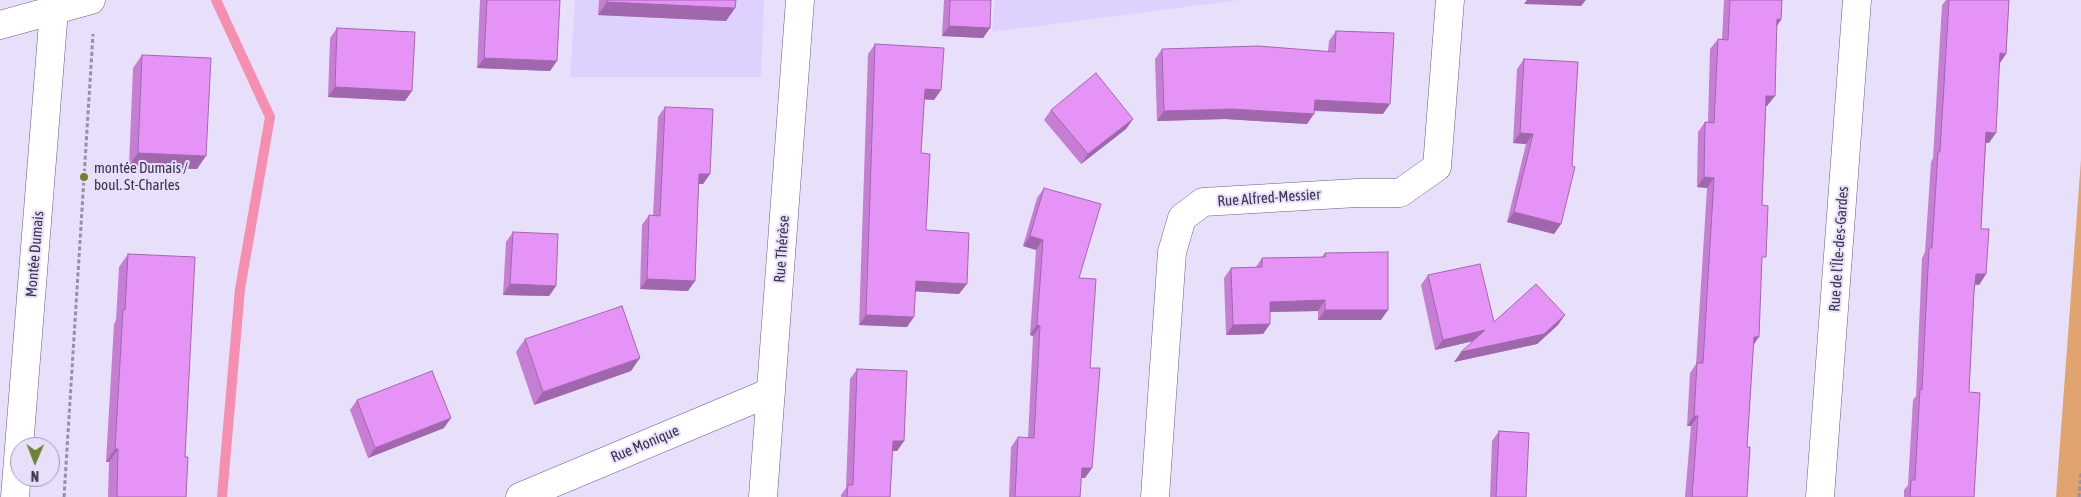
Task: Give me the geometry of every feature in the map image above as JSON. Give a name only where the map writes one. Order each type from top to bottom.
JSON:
[{"type":"street","points":[[0,25],[91,0]]},
{"type":"street","name":"Rue Thérèse","points":[[763,497],[800,0]]},
{"type":"street","name":"Rue Alfred-Messier","points":[[1155,497],[1172,252],[1182,218],[1203,202],[1357,193],[1400,193],[1438,167],[1450,0]]},
{"type":"street","name":"Rue de l'Île-des-Gardes","points":[[1820,497],[1857,0]]},
{"type":"street","name":"Montée Dumais","points":[[15,497],[54,10]]},
{"type":"street","name":"Rue Monique","points":[[520,497],[771,392]]},
{"type":"path","points":[[64,497],[93,29]]},
{"type":"path","points":[[2080,497],[2081,472]]},
{"type":"shaded area","points":[[575,0],[764,0],[761,77],[570,77]]},
{"type":"shaded area","points":[[995,0],[1240,0],[992,32]]},
{"type":"shaded area","points":[[2081,159],[2081,497],[2056,497]]},
{"type":"building","points":[[487,0],[560,0],[557,61],[484,58]]},
{"type":"building","points":[[607,0],[736,0],[735,8],[607,2]]},
{"type":"building","points":[[950,0],[991,0],[990,28],[949,26]]},
{"type":"building","points":[[1730,0],[1782,0],[1781,20],[1777,19],[1775,96],[1766,96],[1762,205],[1768,206],[1766,257],[1762,257],[1759,337],[1754,337],[1747,447],[1750,447],[1747,497],[1692,497],[1698,416],[1694,416],[1697,363],[1703,363],[1714,178],[1704,177],[1705,122],[1714,123],[1718,39],[1728,40]]},
{"type":"building","points":[[1949,0],[2009,0],[2006,54],[2000,53],[1996,133],[1986,132],[1981,229],[1989,229],[1986,274],[1976,274],[1974,292],[1969,392],[1980,393],[1974,497],[1910,497],[1911,480],[1915,480],[1920,389],[1922,390],[1929,248],[1932,248],[1938,152],[1940,152]]},
{"type":"building","points":[[337,28],[415,32],[412,91],[335,87]]},
{"type":"building","points":[[1336,31],[1394,33],[1390,104],[1315,100],[1314,114],[1232,109],[1164,111],[1162,49],[1258,46],[1335,52]]},
{"type":"building","points":[[875,44],[944,48],[941,90],[925,89],[921,153],[930,154],[926,230],[969,233],[967,284],[916,281],[914,317],[866,315]]},
{"type":"building","points":[[142,55],[211,58],[206,156],[138,153]]},
{"type":"building","points":[[1524,59],[1578,62],[1572,166],[1575,167],[1561,224],[1514,212],[1533,134],[1520,133]]},
{"type":"building","points":[[1096,73],[1133,119],[1088,154],[1051,110]]},
{"type":"building","points":[[665,107],[713,109],[710,174],[699,174],[695,281],[647,279],[649,215],[660,216]]},
{"type":"building","points":[[1044,188],[1101,204],[1079,278],[1096,279],[1090,368],[1100,368],[1092,468],[1082,468],[1080,497],[1015,497],[1018,437],[1034,438],[1040,326],[1037,325],[1043,240],[1030,236]]},
{"type":"building","points":[[513,232],[558,234],[556,286],[510,284]]},
{"type":"building","points":[[1388,252],[1388,310],[1325,310],[1325,300],[1270,302],[1270,324],[1233,325],[1231,268],[1262,267],[1262,258],[1325,257],[1325,253]]},
{"type":"building","points":[[128,254],[195,257],[185,457],[188,457],[186,497],[117,497],[118,449],[115,449]]},
{"type":"building","points":[[1480,264],[1494,322],[1536,284],[1565,315],[1544,334],[1461,352],[1485,330],[1443,340],[1428,275]]},
{"type":"building","points":[[622,306],[640,358],[543,392],[525,339]]},
{"type":"building","points":[[857,369],[907,371],[904,441],[893,441],[890,497],[847,497],[848,485],[853,485]]},
{"type":"building","points":[[432,371],[451,418],[375,448],[357,400]]},
{"type":"building","points":[[1499,431],[1529,433],[1526,497],[1496,497]]},
{"type":"waterway","points":[[216,0],[270,117],[240,289],[222,497]]},
{"type":"place","name":"montée Dumais / boul. St-Charles","points":[[84,177]]}]
